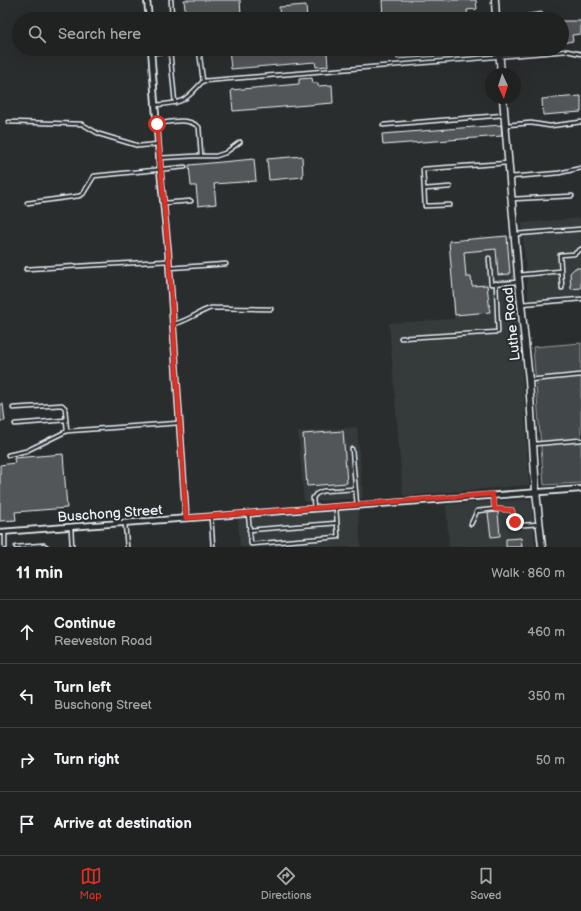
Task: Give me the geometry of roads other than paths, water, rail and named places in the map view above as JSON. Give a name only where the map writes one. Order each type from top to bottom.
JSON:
[{"type":"street","points":[[147,0],[148,12]]},
{"type":"street","points":[[495,0],[496,12]]},
{"type":"street","points":[[151,56],[169,261],[186,518]]},
{"type":"street","points":[[499,57],[500,68]]},
{"type":"street","name":"Luthe Road","points":[[503,104],[542,547]]},
{"type":"street","name":"Buschong Street","points":[[2,532],[492,494],[581,489]]},
{"type":"lane","points":[[171,0],[172,12]]},
{"type":"lane","points":[[569,51],[581,54]]},
{"type":"lane","points":[[170,56],[175,103]]},
{"type":"lane","points":[[200,56],[203,81]]},
{"type":"lane","points":[[155,105],[175,103],[186,99],[203,81],[509,56]]},
{"type":"lane","points":[[383,125],[504,115]]},
{"type":"lane","points":[[157,124],[188,121],[193,122],[199,127],[201,156]]},
{"type":"lane","points":[[9,122],[82,124],[99,134],[139,146],[158,144]]},
{"type":"lane","points":[[505,126],[531,123],[550,126],[581,122]]},
{"type":"lane","points":[[159,158],[216,156],[225,153],[240,142]]},
{"type":"lane","points":[[450,205],[425,206],[422,170],[508,163]]},
{"type":"lane","points":[[27,203],[79,196],[83,194],[94,176],[185,167]]},
{"type":"lane","points":[[510,177],[559,173],[581,168]]},
{"type":"lane","points":[[424,189],[450,187]]},
{"type":"lane","points":[[512,199],[572,196]]},
{"type":"lane","points":[[164,203],[191,201]]},
{"type":"lane","points":[[514,234],[581,228]]},
{"type":"lane","points":[[562,288],[560,255],[574,254],[581,249]]},
{"type":"lane","points":[[490,258],[492,284],[561,270]]},
{"type":"lane","points":[[26,269],[169,261]]},
{"type":"lane","points":[[169,268],[226,264]]},
{"type":"lane","points":[[401,338],[498,332],[496,283]]},
{"type":"lane","points":[[521,304],[581,300]]},
{"type":"lane","points":[[173,324],[184,322],[204,310],[211,308],[271,309]]},
{"type":"lane","points":[[528,380],[581,375]]},
{"type":"lane","points":[[13,408],[62,405],[65,408],[66,431]]},
{"type":"lane","points":[[15,424],[66,420]]},
{"type":"lane","points":[[8,455],[26,451],[66,431],[180,423]]},
{"type":"lane","points":[[533,444],[581,440]]},
{"type":"lane","points":[[352,449],[357,505]]},
{"type":"lane","points":[[314,508],[313,498],[323,491],[356,489]]},
{"type":"lane","points":[[492,494],[495,509]]},
{"type":"lane","points":[[248,513],[251,544],[338,537],[336,506]]},
{"type":"lane","points":[[471,524],[477,511],[495,509],[512,510],[515,522],[524,525],[540,524]]},
{"type":"lane","points":[[211,516],[214,547]]},
{"type":"lane","points":[[125,523],[127,547]]},
{"type":"lane","points":[[250,530],[337,523]]},
{"type":"lane","points":[[71,527],[72,547]]},
{"type":"lane","points":[[2,532],[6,547]]},
{"type":"lane","points":[[16,547],[44,545],[47,547]]}]
